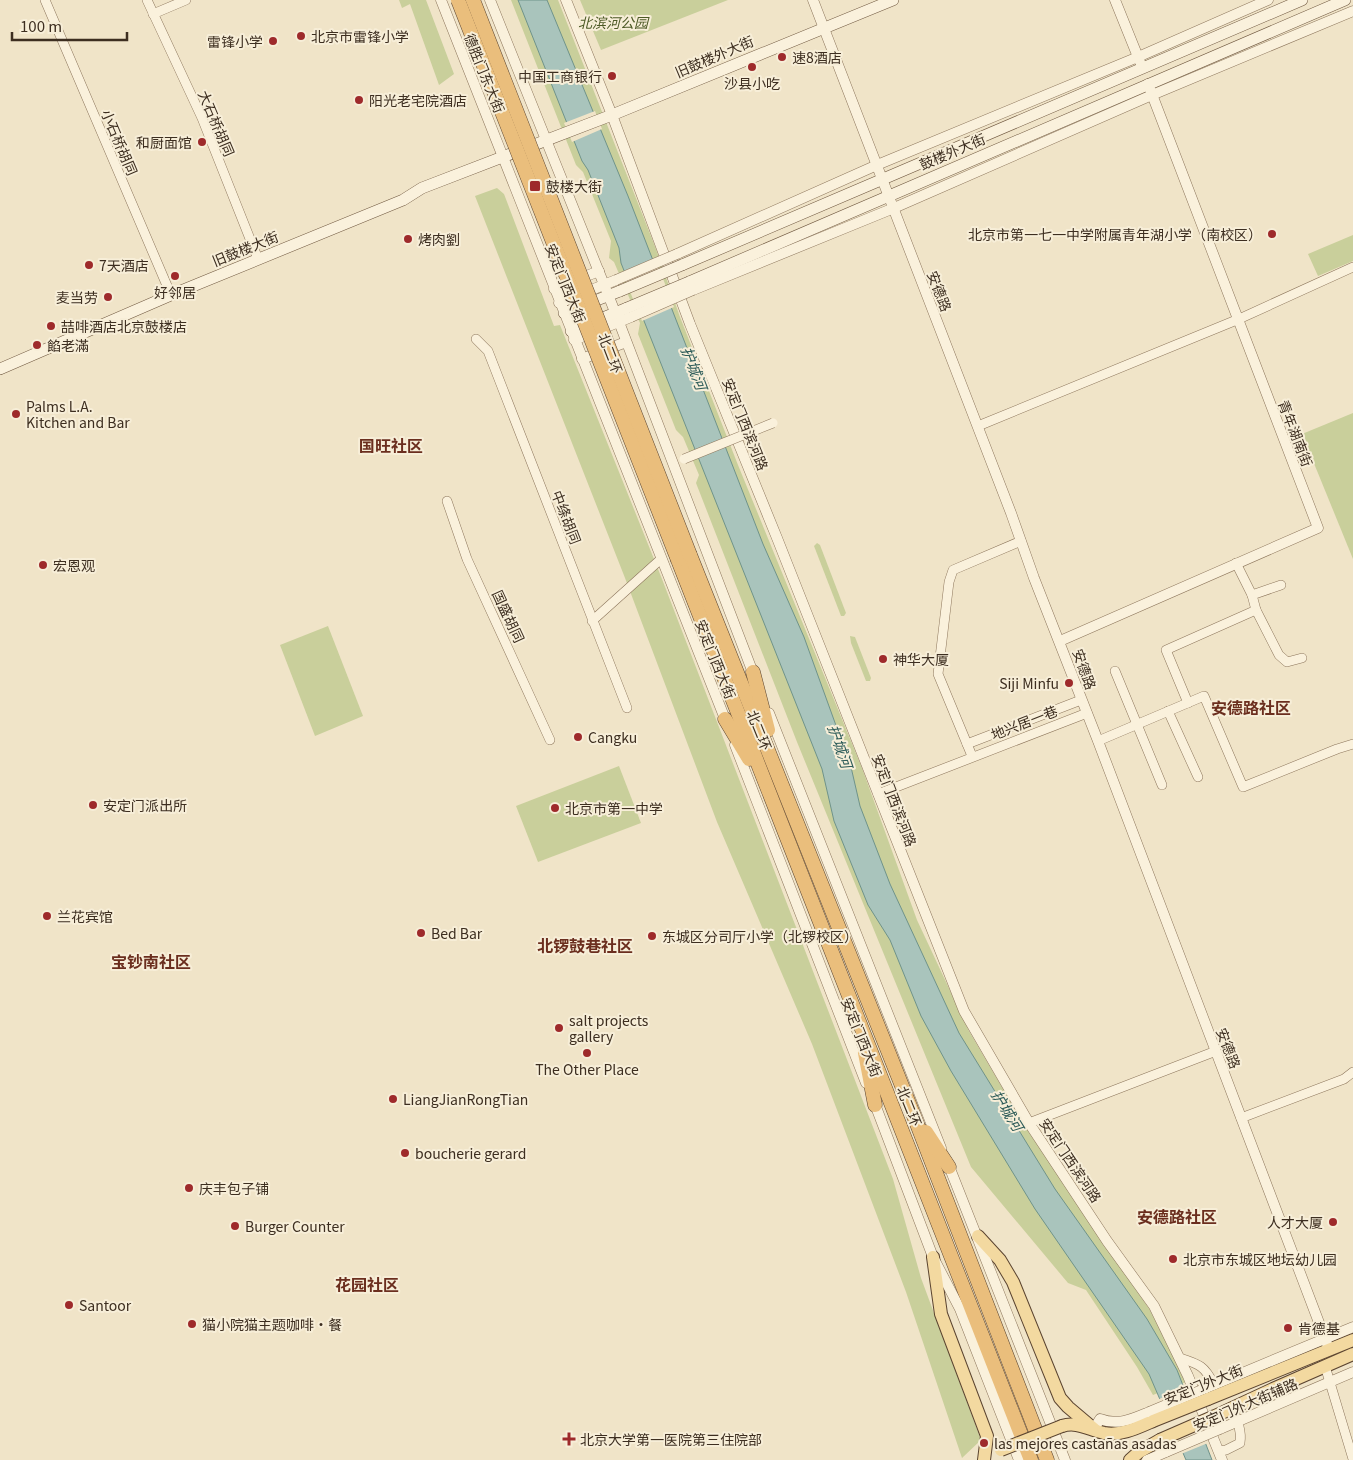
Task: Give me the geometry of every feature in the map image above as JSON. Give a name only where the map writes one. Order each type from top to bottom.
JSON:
[{"type":"highway","name":"北二环","points":[[458,0],[678,560],[912,1111],[1047,1460]]},
{"type":"highway","name":"北二环","points":[[473,0],[776,790],[859,1020],[1032,1460]]},
{"type":"highway","points":[[753,672],[776,790]]},
{"type":"highway","points":[[725,719],[776,790]]},
{"type":"highway","points":[[859,1020],[875,1106]]},
{"type":"highway","points":[[912,1111],[949,1166]]},
{"type":"main road","name":"旧鼓楼外大街","points":[[548,141],[893,0]]},
{"type":"main road","name":"鼓楼外大街","points":[[562,308],[882,179],[1302,0]]},
{"type":"main road","name":"鼓楼外大街","points":[[572,335],[691,286],[888,195],[1150,90],[1345,0]]},
{"type":"main road","name":"旧鼓楼大街","points":[[0,369],[171,294],[404,200],[422,188],[548,141]]},
{"type":"main road","points":[[978,1236],[1000,1260],[1014,1282],[1060,1398],[1068,1408],[1097,1424]]},
{"type":"main road","points":[[933,1257],[941,1314],[988,1436],[984,1460]]},
{"type":"main road","name":"安定门外大街","points":[[991,1460],[1001,1450],[1068,1424],[1097,1424],[1105,1433],[1130,1432],[1151,1417],[1208,1391],[1327,1344],[1353,1340]]},
{"type":"main road","points":[[1130,1460],[1139,1452],[1160,1440],[1353,1354]]},
{"type":"street","name":"小石桥胡同","points":[[45,0],[171,294]]},
{"type":"street","name":"大石桥胡同","points":[[147,0],[202,118],[258,259]]},
{"type":"street","points":[[153,14],[186,0]]},
{"type":"street","name":"德胜门东大街","points":[[441,0],[502,157]]},
{"type":"street","points":[[490,0],[548,141],[753,672],[978,1236],[1065,1460]]},
{"type":"street","name":"安定门西滨河路","points":[[566,0],[612,115],[690,324],[774,529],[964,1011],[1029,1122],[1107,1241],[1154,1306],[1180,1358],[1220,1456]]},
{"type":"street","name":"安德路","points":[[814,0],[1327,1344]]},
{"type":"street","points":[[1115,0],[1143,69]]},
{"type":"street","name":"鼓楼外大街","points":[[680,260],[878,165],[1268,0]]},
{"type":"street","name":"鼓楼外大街","points":[[691,286],[894,208],[1150,90],[1353,11]]},
{"type":"street","name":"青年湖南街","points":[[1060,641],[1318,528],[1150,90]]},
{"type":"street","points":[[487,116],[530,98]]},
{"type":"street","name":"安定门西大街","points":[[502,157],[725,719],[933,1257],[960,1309],[1019,1460]]},
{"type":"street","points":[[978,426],[1239,320],[1353,267]]},
{"type":"street","points":[[554,289],[599,271]]},
{"type":"street","name":"中绦胡同","points":[[476,340],[488,351],[626,708]]},
{"type":"street","points":[[582,359],[626,342]]},
{"type":"street","points":[[673,463],[773,423]]},
{"type":"street","name":"国盛胡同","points":[[447,501],[467,559],[550,740]]},
{"type":"street","points":[[972,756],[938,674],[949,582],[953,570],[1021,541]]},
{"type":"street","points":[[592,622],[661,559]]},
{"type":"street","points":[[1236,563],[1278,655],[1287,662],[1302,658]]},
{"type":"street","points":[[1252,595],[1281,584]]},
{"type":"street","points":[[1188,703],[1166,650],[1256,610]]},
{"type":"street","points":[[1115,671],[1162,785]]},
{"type":"street","points":[[1098,741],[1204,696],[1243,786],[1353,744]]},
{"type":"street","name":"地兴居一巷","points":[[967,744],[1081,700]]},
{"type":"street","points":[[1168,711],[1198,777]]},
{"type":"street","name":"地兴居一巷","points":[[878,794],[1087,713]]},
{"type":"street","points":[[1029,1122],[1216,1051]]},
{"type":"street","points":[[1241,1118],[1344,1079],[1353,1072]]},
{"type":"street","points":[[1327,1344],[1353,1327]]},
{"type":"street","points":[[1180,1358],[1200,1364],[1207,1371],[1208,1391]]},
{"type":"street","points":[[1325,1366],[1353,1459]]},
{"type":"street","name":"安定门外大街辅路","points":[[1147,1460],[1353,1372]]},
{"type":"street","points":[[1220,1456],[1226,1450],[1240,1443],[1241,1435],[1232,1408]]},
{"type":"green space","points":[[399,0],[426,0],[454,74],[439,85],[410,4],[402,8]]},
{"type":"green space","points":[[511,0],[558,0],[656,249],[680,317],[738,465],[862,768],[917,920],[969,1031],[1026,1128],[1150,1310],[1186,1382],[1153,1395],[1137,1367],[1086,1290],[1068,1283],[971,1167],[797,742],[696,483],[699,475],[683,437],[676,430],[638,334],[640,323],[614,262],[609,258],[611,241],[583,172],[576,165]]},
{"type":"green space","name":"北滨河公园","points":[[580,0],[728,0],[601,50]]},
{"type":"green space","points":[[497,188],[504,194],[554,326],[560,325],[662,579],[893,1179],[921,1278],[981,1440],[962,1458],[906,1292],[812,1044],[717,822],[625,578],[475,196]]},
{"type":"green space","points":[[1353,235],[1353,261],[1318,276],[1308,254]]},
{"type":"green space","points":[[1353,413],[1353,559],[1302,434]]},
{"type":"green space","points":[[817,543],[820,545],[846,613],[844,616],[841,616],[814,546]]},
{"type":"green space","points":[[328,626],[363,716],[315,736],[280,645]]},
{"type":"green space","points":[[850,636],[855,637],[871,678],[870,681],[866,681]]},
{"type":"green space","points":[[619,766],[641,823],[538,862],[516,806]]},
{"type":"water","name":"护城河","points":[[518,0],[547,0],[628,196],[763,544],[804,637],[851,767],[860,806],[890,884],[959,1033],[1055,1189],[1147,1319],[1177,1370],[1212,1460],[1186,1460],[1149,1374],[1035,1209],[951,1071],[921,1016],[890,940],[868,905],[834,821],[822,769],[621,263],[619,248]]},
{"type":"pier","points":[[595,111],[602,129],[572,142],[564,123]]},
{"type":"pier","points":[[655,258],[674,307],[642,321],[622,272]]},
{"type":"pier","points":[[1186,1387],[1208,1443],[1181,1454],[1157,1400]]},
{"type":"place","name":"北京市雷锋小学","points":[[301,36]]},
{"type":"place","name":"雷锋小学","points":[[273,41]]},
{"type":"place","name":"速8酒店","points":[[782,57]]},
{"type":"place","name":"沙县小吃","points":[[752,67]]},
{"type":"place","name":"中国工商银行","points":[[612,76]]},
{"type":"place","name":"阳光老宅院酒店","points":[[359,100]]},
{"type":"place","name":"和厨面馆","points":[[202,142]]},
{"type":"place","name":"鼓楼大街","points":[[535,186]]},
{"type":"place","name":"北京市第一七一中学附属青年湖小学（南校区）","points":[[1272,234]]},
{"type":"place","name":"烤肉劉","points":[[408,239]]},
{"type":"place","name":"7天酒店","points":[[89,265]]},
{"type":"place","name":"好邻居","points":[[175,276]]},
{"type":"place","name":"麦当劳","points":[[108,297]]},
{"type":"place","name":"喆啡酒店北京鼓楼店","points":[[51,326]]},
{"type":"place","name":"餡老滿","points":[[37,345]]},
{"type":"place","name":"Palms L.A. Kitchen and Bar","points":[[16,414]]},
{"type":"place","name":"宏恩观","points":[[43,565]]},
{"type":"place","name":"神华大厦","points":[[883,659]]},
{"type":"place","name":"Siji Minfu","points":[[1069,683]]},
{"type":"place","name":"Cangku","points":[[578,737]]},
{"type":"place","name":"安定门派出所","points":[[93,805]]},
{"type":"place","name":"北京市第一中学","points":[[555,808]]},
{"type":"place","name":"兰花宾馆","points":[[47,916]]},
{"type":"place","name":"Bed Bar","points":[[421,933]]},
{"type":"place","name":"东城区分司厅小学（北锣校区）","points":[[652,936]]},
{"type":"place","name":"salt projects gallery","points":[[559,1028]]},
{"type":"place","name":"The Other Place","points":[[587,1053]]},
{"type":"place","name":"LiangJianRongTian","points":[[393,1099]]},
{"type":"place","name":"boucherie gerard","points":[[405,1153]]},
{"type":"place","name":"庆丰包子铺","points":[[189,1188]]},
{"type":"place","name":"人才大厦","points":[[1333,1222]]},
{"type":"place","name":"Burger Counter","points":[[235,1226]]},
{"type":"place","name":"北京市东城区地坛幼儿园","points":[[1173,1259]]},
{"type":"place","name":"Santoor","points":[[69,1305]]},
{"type":"place","name":"猫小院猫主题咖啡·餐","points":[[192,1324]]},
{"type":"place","name":"肯德基","points":[[1288,1328]]},
{"type":"place","name":"北京大学第一医院第三住院部","points":[[569,1439]]},
{"type":"place","name":"las mejores castañas asadas","points":[[984,1443]]},
{"type":"district","name":"国旺社区","points":[[391,445]]},
{"type":"district","name":"安德路社区","points":[[1251,707]]},
{"type":"district","name":"北锣鼓巷社区","points":[[585,945]]},
{"type":"district","name":"宝钞南社区","points":[[151,961]]},
{"type":"district","name":"安德路社区","points":[[1177,1216]]},
{"type":"district","name":"花园社区","points":[[367,1284]]}]
